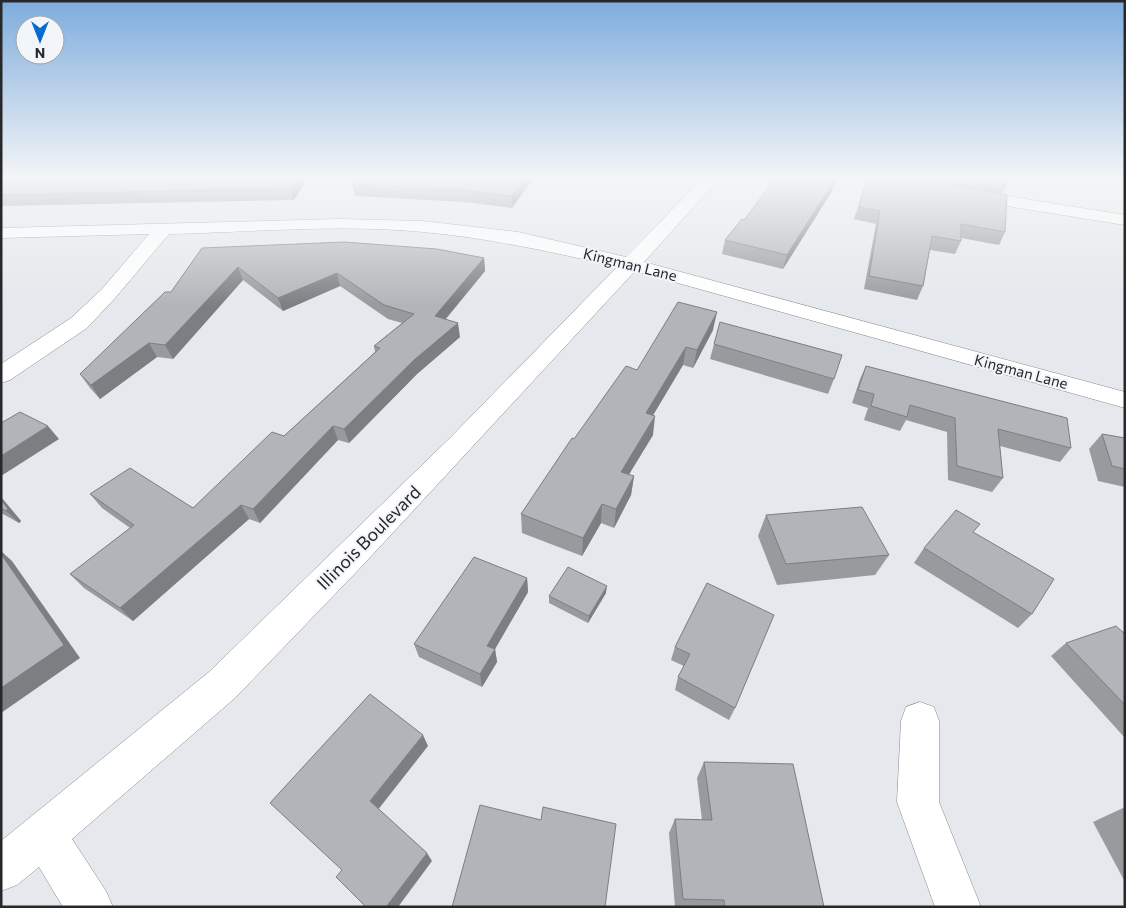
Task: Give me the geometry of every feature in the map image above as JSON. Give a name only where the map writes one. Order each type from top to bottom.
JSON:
[{"type":"street","name":"Illinois Boulevard","points":[[1,869],[44,835],[228,678],[352,557],[671,221]]},
{"type":"street","name":"Kingman Lane","points":[[1,233],[340,224],[422,226],[518,238],[631,264],[1125,400]]},
{"type":"street","points":[[1,375],[79,323],[109,294],[164,229]]},
{"type":"street","points":[[920,721],[918,802],[958,907]]},
{"type":"street","points":[[44,835],[90,907]]},
{"type":"building","points":[[740,221],[808,221],[787,255],[725,240]]},
{"type":"building","points":[[878,221],[1006,221],[1005,232],[961,224],[961,241],[932,236],[923,286],[869,276]]},
{"type":"building","points":[[344,242],[437,249],[484,258],[435,316],[458,323],[414,360],[344,429],[333,426],[253,509],[241,505],[120,608],[70,574],[134,525],[90,494],[130,468],[193,508],[272,432],[284,436],[380,348],[374,346],[414,314],[384,305],[337,273],[278,298],[238,267],[165,345],[149,343],[91,385],[80,374],[165,292],[171,292],[202,248]]},
{"type":"building","points":[[678,302],[717,312],[697,350],[686,347],[646,413],[655,416],[621,472],[634,476],[616,509],[602,504],[583,538],[521,514],[572,438],[574,439],[626,366],[637,370]]},
{"type":"building","points":[[720,322],[842,355],[834,379],[714,344]]},
{"type":"building","points":[[866,366],[1067,418],[1071,448],[998,429],[1003,478],[957,466],[955,418],[910,405],[907,417],[871,406],[874,394],[858,390]]},
{"type":"building","points":[[20,412],[48,426],[1,456],[1,423]]},
{"type":"building","points":[[1102,434],[1125,438],[1125,469],[1112,466]]},
{"type":"building","points":[[1,500],[8,509],[6,511],[1,508]]},
{"type":"building","points":[[862,507],[889,555],[786,564],[766,515]]},
{"type":"building","points":[[956,510],[980,524],[973,532],[1054,579],[1032,614],[924,548]]},
{"type":"building","points":[[1,554],[64,645],[1,688]]},
{"type":"building","points":[[474,557],[527,578],[487,646],[495,649],[480,674],[414,644]]},
{"type":"building","points":[[568,567],[607,586],[589,616],[549,596]]},
{"type":"building","points":[[707,583],[774,615],[735,708],[678,677],[690,654],[675,647]]},
{"type":"building","points":[[1116,626],[1125,634],[1125,705],[1066,643]]},
{"type":"building","points":[[370,694],[423,735],[370,801],[427,853],[386,907],[366,907],[336,877],[342,870],[270,803]]},
{"type":"building","points":[[704,762],[793,764],[824,907],[725,907],[724,900],[683,899],[675,819],[712,820]]},
{"type":"building","points":[[480,805],[541,820],[543,807],[616,824],[605,907],[452,907]]}]
